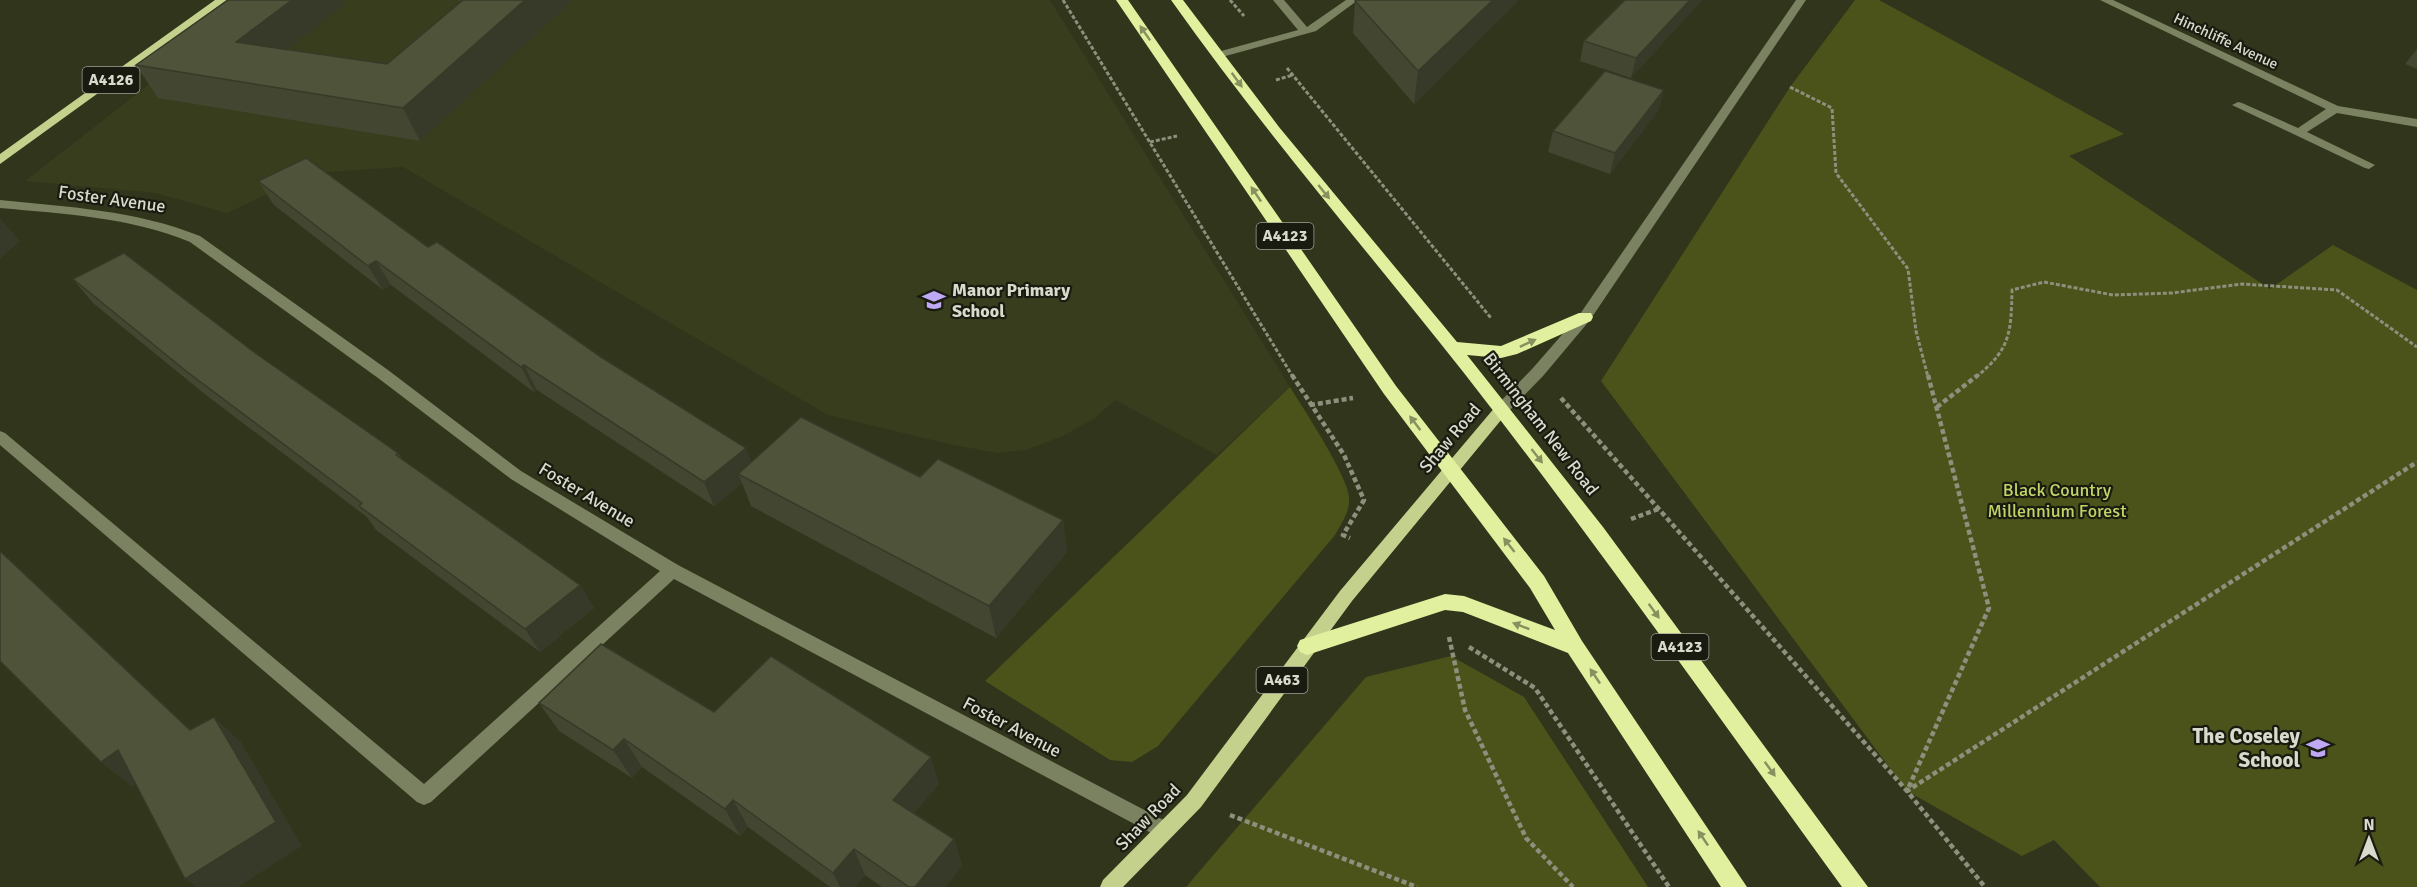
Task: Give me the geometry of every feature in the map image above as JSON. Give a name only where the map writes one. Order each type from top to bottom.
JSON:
[{"type":"highway","name":"A4123","points":[[1122,0],[1390,390],[1537,582],[1575,646],[1736,887]]},
{"type":"highway","name":"Birmingham New Road","points":[[1177,0],[1274,130],[1501,410],[1596,532],[1856,887]]},
{"type":"highway","points":[[1450,347],[1501,352],[1516,348],[1585,317]]},
{"type":"highway","points":[[1307,646],[1444,602],[1464,604],[1575,646]]},
{"type":"main road","name":"A4126","points":[[0,160],[222,0]]},
{"type":"main road","name":"Shaw Road","points":[[1110,887],[1194,801],[1307,646],[1380,554],[1501,410]]},
{"type":"street","points":[[1278,0],[1305,31]]},
{"type":"street","points":[[1218,55],[1312,29],[1353,0]]},
{"type":"street","name":"Shaw Road","points":[[1501,410],[1538,372],[1585,317],[1801,0]]},
{"type":"street","name":"Hinchliffe Avenue","points":[[2105,0],[2335,109],[2417,123]]},
{"type":"street","points":[[2238,105],[2370,165]]},
{"type":"street","points":[[2298,133],[2335,109]]},
{"type":"street","name":"Foster Avenue","points":[[0,204],[122,218],[172,228],[195,239],[383,374],[516,475],[672,570],[1164,830]]},
{"type":"street","points":[[0,437],[424,796],[672,570]]},
{"type":"path","points":[[1063,0],[1310,405],[1344,455],[1364,500],[1343,534],[1380,554]]},
{"type":"path","points":[[1266,43],[1516,348]]},
{"type":"path","points":[[1790,87],[1832,108],[1836,173],[1908,269],[1916,331],[1989,608],[1907,791]]},
{"type":"path","points":[[1937,407],[1972,382],[1996,361],[2011,330],[2012,290],[2044,282],[2114,295],[2172,293],[2242,284],[2337,290],[2417,347]]},
{"type":"path","points":[[1538,372],[1661,508],[1907,791],[1985,887]]},
{"type":"path","points":[[1310,405],[1354,398]]},
{"type":"path","points":[[1907,791],[2417,462]]},
{"type":"path","points":[[1458,639],[1448,633],[1465,710],[1526,838],[1573,887]]},
{"type":"path","points":[[1467,645],[1535,688],[1669,887]]},
{"type":"path","points":[[1194,801],[1417,887]]},
{"type":"shaded area","name":"Manor Primary School","points":[[257,0],[1050,0],[1290,387],[1217,455],[1115,400],[1095,418],[1063,436],[1026,450],[998,453],[953,445],[828,415],[403,167],[312,173],[227,213],[156,193],[25,181]]},
{"type":"green space","name":"Black Country Millennium Forest","points":[[1855,0],[1879,0],[2124,134],[2069,156],[2270,289],[2333,245],[2417,290],[2417,887],[2100,887],[2054,840],[2022,856],[1907,791],[1601,381],[1790,87]]},
{"type":"green space","points":[[1290,387],[1324,442],[1347,487],[1349,502],[1347,512],[1335,535],[1158,746],[1132,762],[1110,760],[985,681]]},
{"type":"green space","points":[[1451,656],[1524,697],[1648,887],[1186,887],[1366,677]]},
{"type":"building","points":[[228,0],[292,0],[236,42],[387,64],[463,0],[525,0],[403,108],[136,65]]},
{"type":"building","points":[[1356,0],[1493,0],[1418,71]]},
{"type":"building","points":[[1625,0],[1690,0],[1636,58],[1584,41]]},
{"type":"building","points":[[1605,71],[1664,90],[1615,153],[1553,131]]},
{"type":"building","points":[[306,158],[428,247],[437,242],[601,357],[746,448],[704,482],[524,365],[521,367],[376,261],[368,266],[258,181]]},
{"type":"building","points":[[124,253],[254,352],[580,585],[525,629],[359,506],[362,503],[186,371],[73,279]]},
{"type":"building","points":[[801,417],[920,477],[938,459],[1063,520],[989,606],[738,474]]},
{"type":"building","points":[[0,551],[190,730],[214,717],[276,822],[185,879],[118,750],[101,762],[0,661]]},
{"type":"building","points":[[601,644],[714,712],[771,656],[931,757],[893,800],[954,839],[915,887],[909,887],[854,849],[833,873],[733,800],[725,809],[624,739],[613,750],[539,703]]},
{"type":"place","name":"Manor Primary School","points":[[934,300]]},
{"type":"place","name":"The Coseley School","points":[[2318,748]]}]
